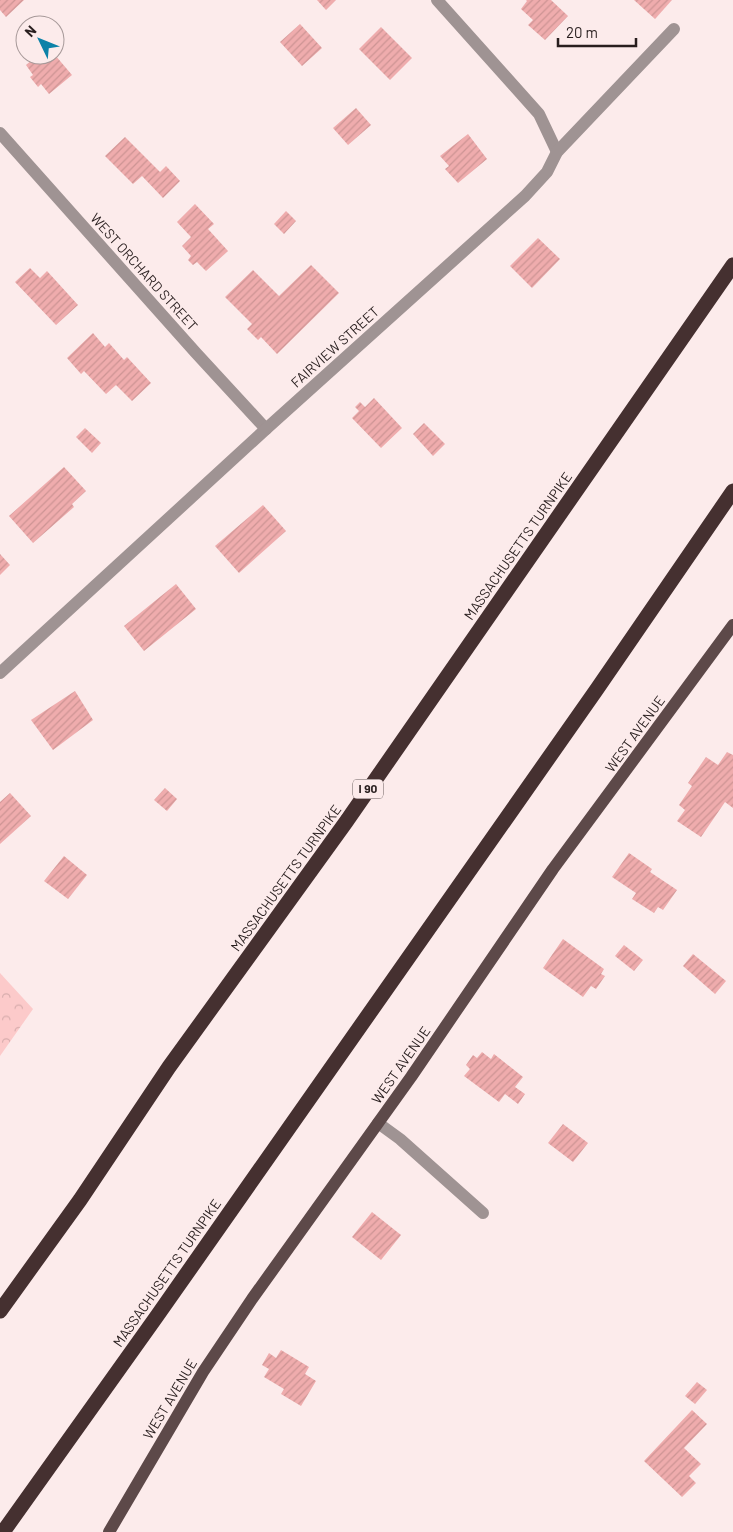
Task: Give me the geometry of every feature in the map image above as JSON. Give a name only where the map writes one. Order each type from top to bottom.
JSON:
[{"type":"highway","name":"MASSACHUSETTS TURNPIKE","points":[[0,1311],[80,1200],[169,1066],[346,822],[733,265]]},
{"type":"highway","name":"MASSACHUSETTS TURNPIKE","points":[[3,1532],[597,689],[733,491]]},
{"type":"main road","name":"WEST AVENUE","points":[[109,1532],[203,1372],[252,1299],[411,1077],[554,869],[733,624]]},
{"type":"street","points":[[437,0],[539,114],[557,152]]},
{"type":"street","name":"FAIRVIEW STREET","points":[[0,673],[524,196],[547,172],[557,152],[674,30]]},
{"type":"street","name":"WEST ORCHARD STREET","points":[[0,133],[266,429]]},
{"type":"street","points":[[378,1123],[400,1139],[483,1213]]},
{"type":"green space","points":[[0,973],[33,1009],[0,1056]]},
{"type":"building","points":[[0,0],[24,0],[6,17],[0,10]]},
{"type":"building","points":[[317,0],[336,0],[326,10]]},
{"type":"building","points":[[526,0],[551,0],[568,16],[545,40],[528,25],[533,20],[521,9]]},
{"type":"building","points":[[634,0],[672,0],[655,19]]},
{"type":"building","points":[[300,24],[322,48],[302,66],[280,42]]},
{"type":"building","points":[[381,27],[412,58],[390,80],[359,49]]},
{"type":"building","points":[[26,65],[64,65],[72,75],[49,94],[41,84],[38,87],[30,77],[33,75]]},
{"type":"building","points":[[356,108],[371,125],[348,145],[333,128]]},
{"type":"building","points":[[468,134],[487,159],[458,183],[445,169],[449,166],[440,156]]},
{"type":"building","points":[[125,137],[160,172],[166,166],[180,181],[163,198],[142,176],[133,184],[105,156]]},
{"type":"building","points":[[195,204],[214,224],[208,229],[228,251],[206,271],[197,262],[193,265],[188,260],[191,256],[182,246],[191,237],[177,222]]},
{"type":"building","points":[[286,211],[296,221],[284,234],[274,224]]},
{"type":"building","points":[[538,238],[560,259],[532,288],[510,266]]},
{"type":"building","points":[[311,265],[339,293],[277,354],[261,337],[258,340],[247,329],[252,324],[225,297],[253,270],[279,296]]},
{"type":"building","points":[[30,268],[40,278],[47,271],[78,305],[56,325],[15,282]]},
{"type":"building","points":[[93,333],[105,347],[109,343],[124,360],[127,357],[151,383],[132,401],[116,385],[106,394],[84,371],[81,374],[67,358]]},
{"type":"building","points":[[374,398],[402,428],[381,448],[352,418],[359,411],[355,407],[360,402],[365,407]]},
{"type":"building","points":[[424,423],[445,444],[433,456],[413,434]]},
{"type":"building","points":[[85,428],[101,443],[92,453],[76,437]]},
{"type":"building","points":[[64,467],[86,491],[72,504],[74,507],[33,543],[9,516]]},
{"type":"building","points":[[263,505],[286,531],[239,573],[215,546]]},
{"type":"building","points":[[0,554],[10,565],[0,575]]},
{"type":"building","points":[[176,584],[196,609],[144,651],[124,626]]},
{"type":"building","points":[[75,691],[93,720],[53,750],[31,720]]},
{"type":"building","points":[[727,752],[733,755],[733,808],[725,802],[701,837],[677,821],[685,810],[679,805],[692,786],[688,783],[706,757],[718,765]]},
{"type":"building","points":[[165,788],[177,799],[167,811],[154,800]]},
{"type":"building","points":[[10,793],[31,816],[0,844],[0,802]]},
{"type":"building","points":[[629,853],[652,869],[650,872],[677,890],[663,910],[658,907],[654,913],[632,899],[636,893],[612,877]]},
{"type":"building","points":[[64,856],[87,875],[68,899],[44,881]]},
{"type":"building","points":[[563,939],[604,969],[601,974],[605,976],[596,989],[591,986],[583,997],[543,968]]},
{"type":"building","points":[[624,945],[643,960],[634,971],[615,956]]},
{"type":"building","points":[[693,954],[726,981],[715,994],[683,966]]},
{"type":"building","points":[[482,1052],[491,1059],[494,1054],[523,1077],[515,1087],[525,1094],[518,1104],[505,1094],[499,1102],[464,1076],[470,1069],[466,1065],[473,1055],[477,1058]]},
{"type":"building","points":[[563,1124],[588,1143],[573,1162],[548,1143]]},
{"type":"building","points":[[372,1212],[401,1235],[381,1260],[352,1237]]},
{"type":"building","points":[[281,1350],[309,1367],[305,1374],[316,1381],[301,1406],[281,1394],[284,1389],[264,1377],[269,1369],[262,1365],[269,1353],[276,1358]]},
{"type":"building","points":[[697,1382],[707,1390],[695,1404],[685,1396]]},
{"type":"building","points":[[692,1410],[707,1424],[684,1448],[701,1464],[689,1476],[696,1483],[682,1497],[644,1461]]}]
